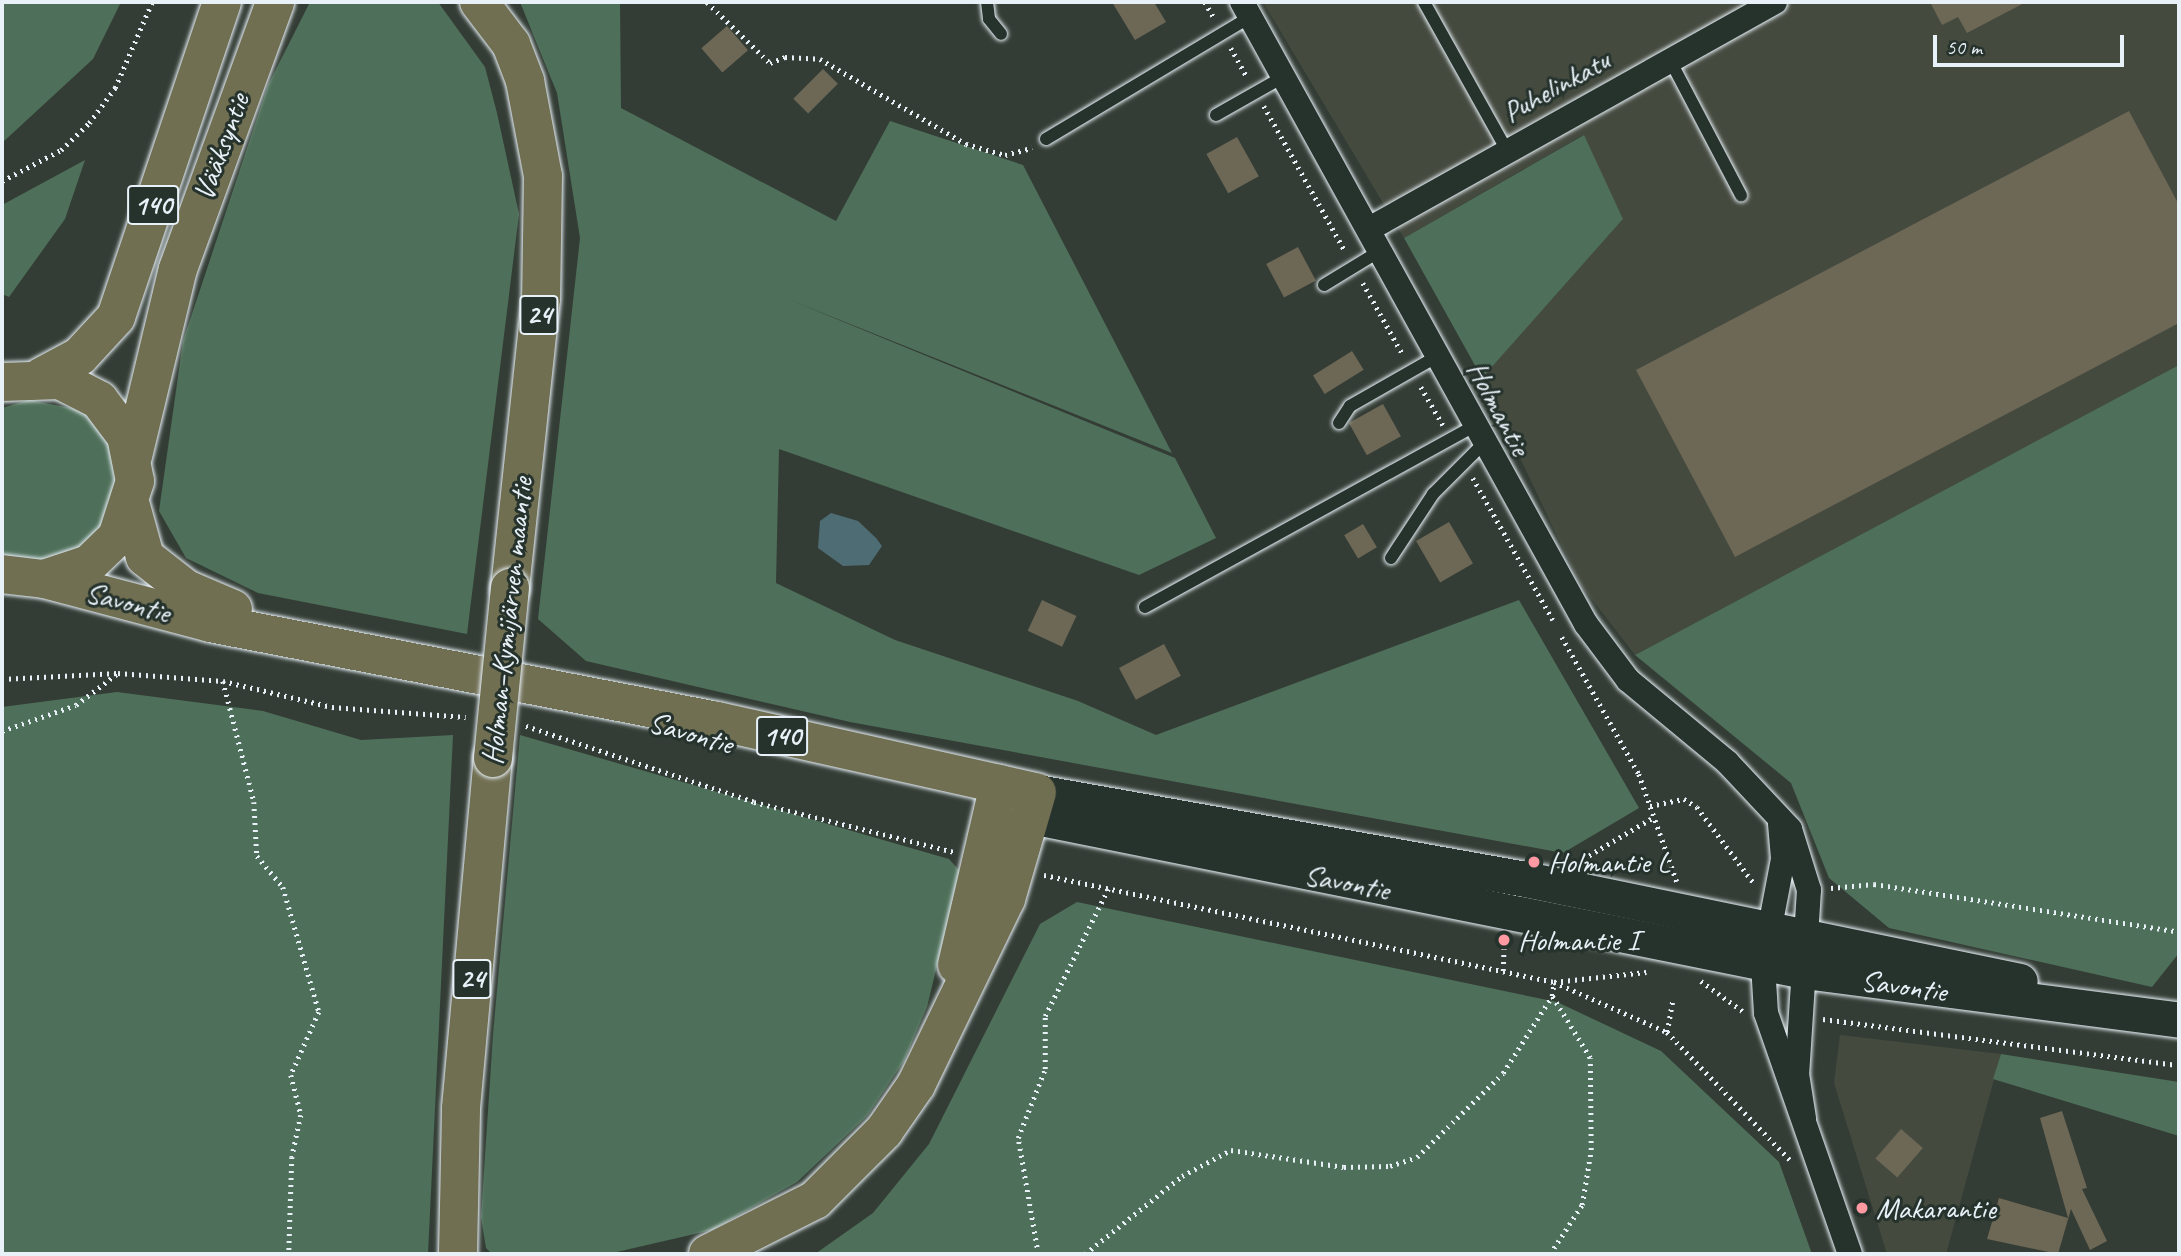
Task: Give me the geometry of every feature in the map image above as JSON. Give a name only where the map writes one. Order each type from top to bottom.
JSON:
[{"type":"main road","name":"Vääksyntie","points":[[15,378],[80,356],[116,317],[222,2]]},
{"type":"main road","name":"Vääksyntie","points":[[133,457],[178,269],[275,2]]},
{"type":"main road","name":"Holman–Kymijärven maantie","points":[[458,1254],[457,1200],[493,758],[544,228],[538,133],[511,44],[479,2]]},
{"type":"main road","name":"24","points":[[494,2],[511,44]]},
{"type":"main road","name":"140","points":[[3,576],[44,579],[67,574],[104,552],[131,506],[133,457],[116,418],[99,400],[15,378]]},
{"type":"main road","name":"Savontie","points":[[131,506],[137,544],[163,574],[336,649]]},
{"type":"main road","name":"Savontie","points":[[44,579],[336,649],[525,687],[1034,804],[1763,964],[2179,1020]]},
{"type":"main road","points":[[942,1032],[997,795]]},
{"type":"main road","name":"Savontie","points":[[1034,804],[1766,927],[2179,1020]]},
{"type":"main road","points":[[708,1254],[771,1227],[849,1170],[916,1085],[1018,870],[1034,804]]},
{"type":"main road","points":[[457,1200],[473,1254]]},
{"type":"street","name":"Puhelinkatu","points":[[1369,229],[1506,149],[1775,2]]},
{"type":"street","name":"Holmantie","points":[[1246,9],[1369,229],[1477,436],[1606,654],[1652,703],[1763,797],[1790,830],[1809,890],[1804,971]]},
{"type":"street","name":"Holmantie","points":[[1763,797],[1784,841],[1766,927]]},
{"type":"street","points":[[1766,927],[1763,964],[1766,1013],[1850,1254]]},
{"type":"street","points":[[1804,971],[1797,1074],[1804,1118]]},
{"type":"lane","points":[[987,2],[989,19],[1001,34]]},
{"type":"lane","points":[[1424,2],[1506,149]]},
{"type":"lane","points":[[1046,139],[1246,9]]},
{"type":"lane","points":[[1670,60],[1741,195]]},
{"type":"lane","points":[[1216,116],[1283,77]]},
{"type":"lane","points":[[1324,285],[1380,251]]},
{"type":"lane","points":[[1339,424],[1350,406],[1436,357]]},
{"type":"lane","points":[[1391,558],[1433,494],[1477,436]]},
{"type":"lane","points":[[1145,607],[1477,436]]},
{"type":"path","points":[[2,181],[61,150],[89,123],[115,88],[152,2]]},
{"type":"path","points":[[707,2],[770,63],[785,57],[820,59],[966,144],[1005,155],[1046,139]]},
{"type":"path","points":[[2,732],[76,705],[118,673]]},
{"type":"path","points":[[2,679],[118,673],[223,681],[332,707],[478,719]]},
{"type":"path","points":[[223,681],[254,802],[257,856],[283,887],[319,1012],[291,1075],[301,1115],[292,1157],[289,1254]]},
{"type":"path","points":[[519,725],[754,802],[982,859]]},
{"type":"path","points":[[1650,806],[1684,799],[1697,807],[1755,884],[1775,885]]},
{"type":"path","points":[[1573,867],[1654,817]]},
{"type":"path","points":[[1018,870],[1554,982],[1667,1032],[1795,1166]]},
{"type":"path","points":[[1809,890],[1874,884],[2179,932]]},
{"type":"path","points":[[1038,1254],[1018,1138],[1045,1069],[1045,1016],[1108,889]]},
{"type":"path","points":[[1503,971],[1504,940]]},
{"type":"path","points":[[1554,982],[1656,971]]},
{"type":"path","points":[[1695,976],[1737,1012],[1766,1013]]},
{"type":"path","points":[[1085,1254],[1182,1176],[1231,1150],[1345,1167],[1390,1166],[1417,1157],[1503,1073],[1552,996],[1554,982]]},
{"type":"path","points":[[1550,1254],[1582,1205],[1591,1150],[1590,1058],[1552,996]]},
{"type":"path","points":[[1667,1032],[1673,999]]},
{"type":"path","points":[[1801,1017],[2179,1065]]},
{"type":"path","points":[[1825,1032],[1827,1020]]},
{"type":"shaded area","points":[[1263,2],[2179,2],[2179,365],[1635,655],[1580,584],[1482,378],[1623,219],[1583,135],[1404,238]]},
{"type":"shaded area","points":[[1840,1035],[2001,1054],[1946,1254],[1887,1254],[1834,1083]]},
{"type":"green space","points":[[2,2],[121,2],[93,59],[2,143]]},
{"type":"green space","points":[[310,2],[438,2],[485,67],[497,113],[519,214],[467,634],[258,593],[186,558],[159,511],[183,341],[268,85]]},
{"type":"green space","points":[[520,2],[620,2],[621,108],[836,221],[890,121],[1023,165],[1172,453],[790,300],[1175,458],[1216,538],[1139,575],[779,449],[776,583],[895,640],[1078,701],[1156,735],[1519,600],[1639,808],[1563,853],[850,722],[586,661],[538,619],[580,238],[557,93]]},
{"type":"green space","points":[[1584,135],[1623,219],[1482,378],[1404,238]]},
{"type":"green space","points":[[85,160],[65,219],[9,297],[2,294],[2,205]]},
{"type":"green space","points":[[2179,365],[2179,953],[2152,987],[1889,928],[1829,878],[1791,783],[1635,655]]},
{"type":"green space","points":[[29,400],[81,410],[102,427],[122,479],[106,531],[61,562],[2,556],[2,408]]},
{"type":"green space","points":[[117,692],[263,711],[361,740],[453,735],[428,1254],[2,1254],[2,707]]},
{"type":"green space","points":[[520,735],[949,859],[960,871],[927,1007],[904,1061],[867,1116],[797,1182],[712,1230],[608,1254],[492,1254],[486,1248],[481,1217],[493,1035]]},
{"type":"green space","points":[[1077,902],[1557,1002],[1661,1051],[1779,1162],[1812,1254],[815,1254],[873,1213],[929,1144],[1040,924]]},
{"type":"green space","points":[[2001,1054],[2179,1082],[2179,1136],[1993,1079]]},
{"type":"water","points":[[831,513],[858,521],[882,546],[869,565],[843,566],[818,548],[820,521]]},
{"type":"building","points":[[1112,2],[1154,2],[1166,22],[1135,40]]},
{"type":"building","points":[[1930,2],[2026,2],[1967,33],[1958,17],[1942,25]]},
{"type":"building","points":[[727,26],[748,50],[722,72],[701,48]]},
{"type":"building","points":[[823,69],[838,84],[808,114],[793,99]]},
{"type":"building","points":[[2129,111],[2179,205],[2179,323],[1735,557],[1636,370]]},
{"type":"building","points":[[1237,137],[1259,176],[1228,193],[1206,154]]},
{"type":"building","points":[[1298,247],[1316,281],[1284,297],[1266,264]]},
{"type":"building","points":[[1352,351],[1364,370],[1325,394],[1313,375]]},
{"type":"building","points":[[1383,404],[1401,436],[1367,455],[1349,423]]},
{"type":"building","points":[[1449,522],[1473,564],[1440,583],[1416,541]]},
{"type":"building","points":[[1363,524],[1377,547],[1358,558],[1344,535]]},
{"type":"building","points":[[1042,600],[1076,616],[1062,647],[1028,631]]},
{"type":"building","points":[[1164,644],[1181,676],[1136,700],[1119,668]]},
{"type":"building","points":[[2062,1111],[2087,1188],[2082,1189],[2107,1241],[2090,1250],[2071,1209],[2058,1254],[1987,1239],[1999,1198],[2068,1218],[2040,1118]]},
{"type":"building","points":[[1901,1129],[1923,1148],[1897,1177],[1875,1158]]},
{"type":"place","name":"Holmantie L","points":[[1534,862]]},
{"type":"place","name":"Holmantie I","points":[[1504,940]]},
{"type":"place","name":"Makarantie","points":[[1862,1208]]}]
